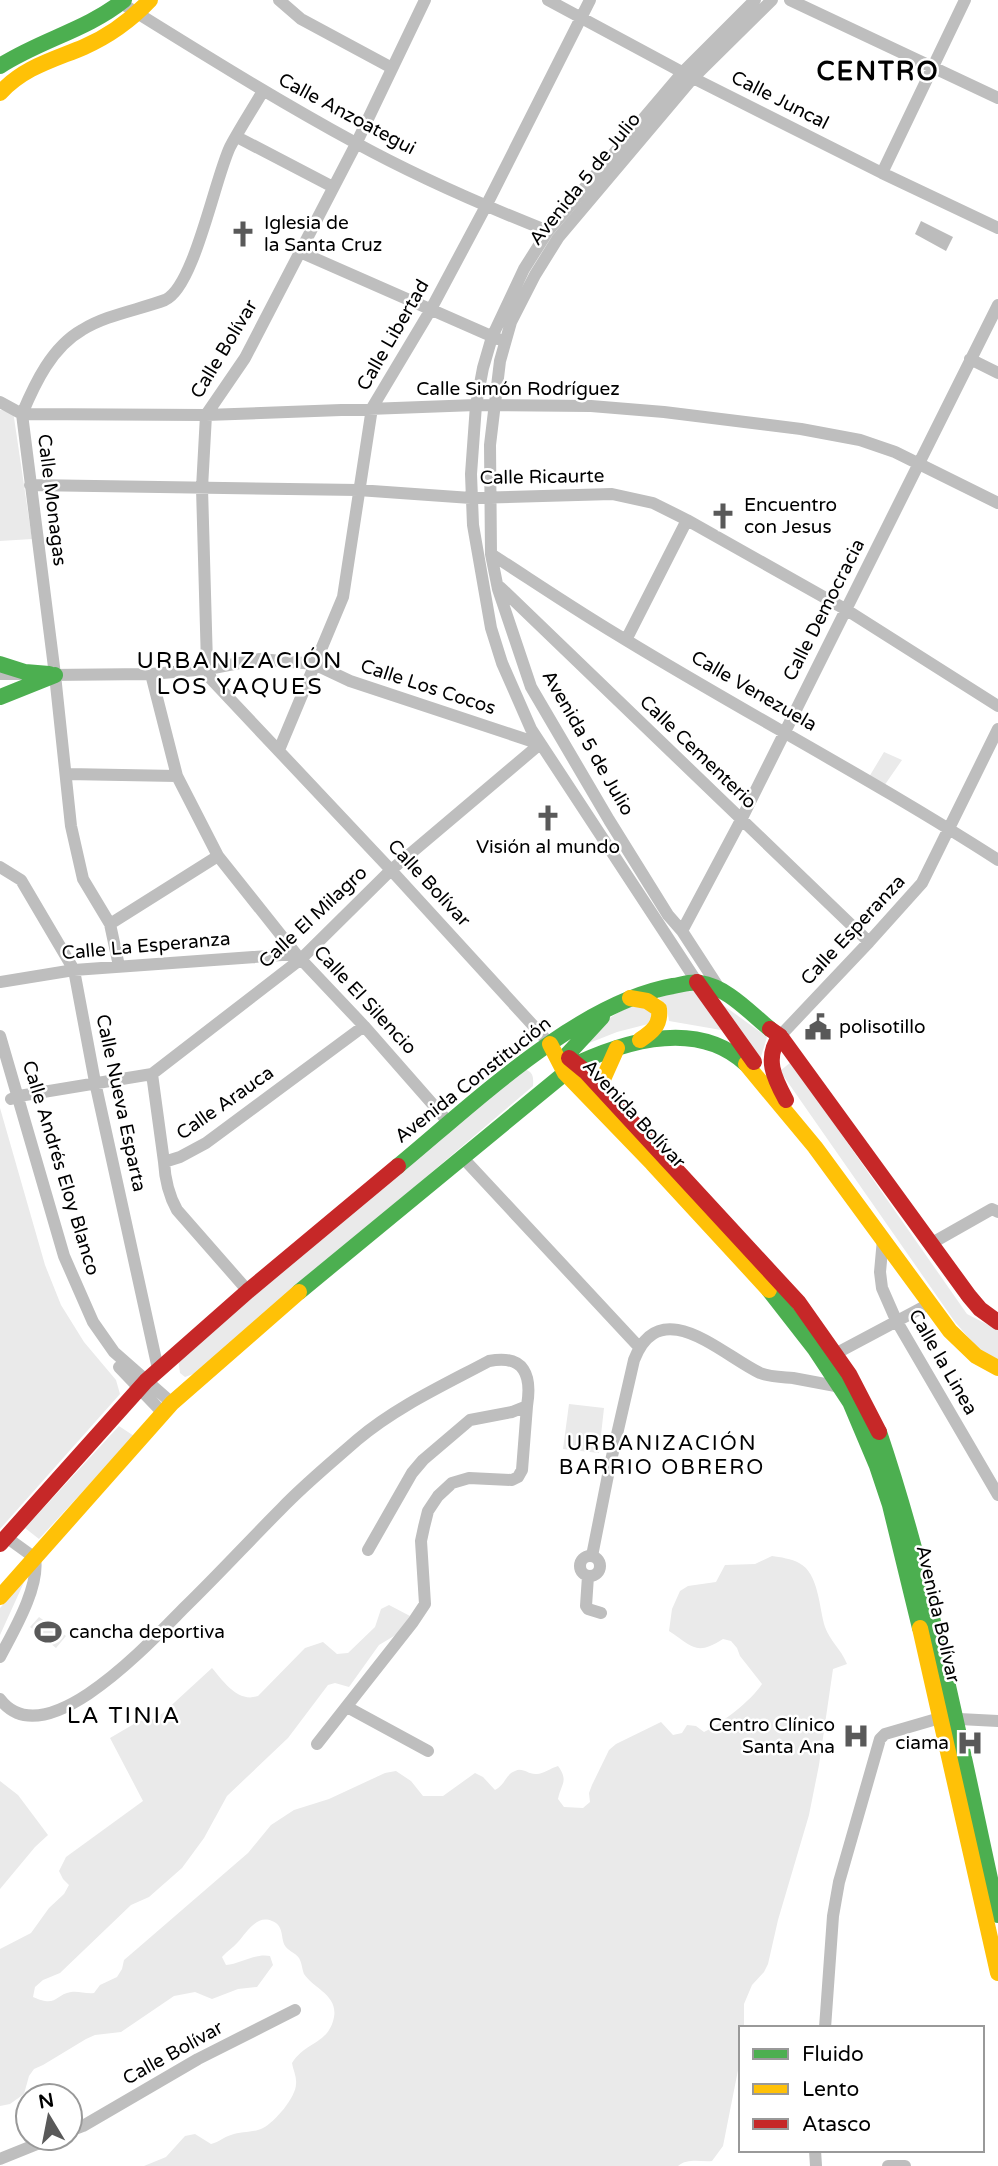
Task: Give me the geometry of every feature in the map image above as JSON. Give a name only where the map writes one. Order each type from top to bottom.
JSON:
[{"type":"main road","points":[[0,93],[24,71],[45,60],[84,47],[120,26],[150,0]]},
{"type":"main road","points":[[0,66],[36,45],[100,19],[122,1]]},
{"type":"main road","points":[[0,664],[24,672],[55,674]]},
{"type":"main road","points":[[0,697],[55,674]]},
{"type":"main road","points":[[697,982],[950,1331],[976,1356],[998,1368]]},
{"type":"main road","name":"Avenida Constitución","points":[[3,1540],[158,1369],[518,1067],[576,1026],[613,1005],[685,983],[697,982],[719,988],[780,1036],[980,1309],[998,1322]]},
{"type":"main road","points":[[600,1086],[621,1047],[654,1031],[661,1018],[655,1005],[629,998]]},
{"type":"main road","points":[[0,1597],[167,1408],[305,1286],[463,1158],[569,1064],[613,1005]]},
{"type":"main road","points":[[780,1036],[774,1046],[770,1066],[798,1124]]},
{"type":"main road","points":[[569,1064],[651,1039],[689,1038],[721,1046],[736,1054],[798,1124]]},
{"type":"main road","name":"Avenida Bolívar","points":[[550,1044],[652,1163],[778,1300],[841,1387],[863,1430],[884,1484],[998,1915]]},
{"type":"main road","name":"Avenida Bolívar","points":[[569,1064],[600,1086],[799,1303],[849,1374],[878,1428],[892,1468],[936,1635],[947,1719],[998,1973]]},
{"type":"street","points":[[279,0],[300,19],[392,68]]},
{"type":"street","name":"Calle Bolívar","points":[[425,0],[356,144],[245,358],[206,415],[202,488],[208,669],[211,679],[550,1044]]},
{"type":"street","name":"Calle Juncal","points":[[548,0],[688,75],[998,228]]},
{"type":"street","name":"Calle Libertad","points":[[279,750],[343,597],[373,408],[430,311],[486,206],[590,0]]},
{"type":"street","name":"Avenida 5 de Julio","points":[[697,982],[540,744],[502,663],[484,593],[471,498],[476,405],[492,337],[524,270],[548,231],[755,0]]},
{"type":"street","name":"Avenida 5 de Julio","points":[[719,988],[682,931],[668,915],[531,687],[499,588],[491,554],[490,445],[500,361],[512,322],[535,275],[558,238],[688,75],[772,0]]},
{"type":"street","points":[[790,0],[998,98]]},
{"type":"street","points":[[882,173],[965,0]]},
{"type":"street","name":"Calle Anzoategui","points":[[122,1],[263,91],[356,144],[486,206],[548,231]]},
{"type":"street","name":"Calle Monagas","points":[[119,966],[110,924],[90,892],[80,867],[71,826],[67,774],[22,414],[38,379],[68,339],[98,322],[174,295],[198,245],[229,149],[263,91]]},
{"type":"street","points":[[236,137],[333,187]]},
{"type":"street","points":[[300,252],[506,342]]},
{"type":"street","name":"Calle Democracia","points":[[682,931],[741,820],[998,305]]},
{"type":"street","points":[[970,359],[998,373]]},
{"type":"street","points":[[0,402],[22,414]]},
{"type":"street","name":"Calle Simón Rodríguez","points":[[22,414],[206,415],[476,405],[591,406],[664,412],[801,429],[860,440],[919,463],[998,503]]},
{"type":"street","name":"Calle Ricaurte","points":[[30,485],[358,490],[471,498],[612,494],[653,503],[845,609],[998,706]]},
{"type":"street","points":[[626,640],[687,520]]},
{"type":"street","name":"Calle Venezuela","points":[[491,554],[626,640],[785,731],[998,860]]},
{"type":"street","points":[[484,593],[499,588],[519,572]]},
{"type":"street","name":"Calle Cementerio","points":[[499,588],[869,942]]},
{"type":"street","name":"Calle Los Cocos","points":[[0,674],[151,674],[208,669],[260,659],[314,664],[350,681],[540,744]]},
{"type":"street","name":"Calle El Silencio","points":[[151,674],[177,776],[218,856],[299,956],[450,1124]]},
{"type":"street","points":[[540,744],[545,711]]},
{"type":"street","name":"Calle Esperanza","points":[[780,1036],[922,883],[998,729]]},
{"type":"street","name":"Calle El Milagro","points":[[15,1097],[152,1074],[299,956],[391,870],[540,744]]},
{"type":"street","points":[[67,774],[177,776]]},
{"type":"street","points":[[110,924],[218,856]]},
{"type":"street","name":"Calle Nueva Esparta","points":[[0,867],[21,880],[74,970],[95,1082],[158,1369]]},
{"type":"street","name":"Calle La Esperanza","points":[[0,982],[119,966],[299,956]]},
{"type":"street","name":"Calle Arauca","points":[[248,1291],[177,1210],[169,1196],[164,1162],[206,1143],[364,1026]]},
{"type":"street","name":"Calle Andrés Eloy Blanco","points":[[0,1036],[45,1203],[64,1256],[93,1322],[114,1352],[167,1408]]},
{"type":"street","name":"Calle Andrés Eloy Blanco","points":[[0,1063],[15,1097]]},
{"type":"street","points":[[152,1074],[164,1162]]},
{"type":"street","points":[[463,1158],[639,1347]]},
{"type":"street","points":[[932,1244],[992,1209],[998,1212]]},
{"type":"street","name":"Calle la Linea","points":[[883,1239],[880,1272],[882,1288],[896,1320],[998,1495]]},
{"type":"street","points":[[835,1354],[929,1304]]},
{"type":"street","points":[[601,1614],[586,1606],[588,1576],[583,1573],[580,1564],[586,1557],[592,1556],[634,1360],[639,1347],[651,1335],[663,1329],[680,1329],[763,1374],[841,1387]]},
{"type":"street","points":[[0,1699],[9,1709],[34,1716],[73,1703],[101,1685],[173,1620],[284,1505],[359,1438],[400,1410],[489,1361],[511,1360],[526,1371],[529,1392],[522,1470],[518,1477],[512,1480],[469,1478],[453,1483],[438,1496],[428,1511],[421,1541],[425,1604],[414,1622],[317,1744]]},
{"type":"street","points":[[368,1550],[412,1473],[423,1460],[470,1420],[512,1412],[527,1406]]},
{"type":"street","points":[[0,1657],[20,1617],[36,1570],[35,1558],[3,1540]]},
{"type":"street","points":[[347,1707],[428,1751]]},
{"type":"street","points":[[825,2026],[833,1916],[839,1881],[880,1739],[885,1734],[947,1719],[998,1721]]},
{"type":"street","name":"Calle Bolívar","points":[[84,2125],[198,2059],[295,2010]]},
{"type":"street","points":[[0,2159],[17,2152]]},
{"type":"street","points":[[888,2166],[905,2166]]},
{"type":"shaded area","points":[[921,221],[953,237],[946,251],[915,234]]},
{"type":"shaded area","points":[[0,410],[13,411],[32,539],[0,541]]},
{"type":"shaded area","points":[[884,752],[902,760],[884,786],[869,777]]},
{"type":"shaded area","points":[[687,983],[724,1027],[721,1030],[669,1021],[667,1008],[656,994]]},
{"type":"shaded area","points":[[638,1004],[653,1012],[652,1023],[617,1032],[579,1047],[606,1021]]},
{"type":"shaded area","points":[[723,1005],[767,1037],[760,1060]]},
{"type":"shaded area","points":[[791,1062],[967,1314],[998,1330],[998,1362],[981,1352],[955,1322],[780,1071]]},
{"type":"shaded area","points":[[521,1068],[532,1074],[533,1086],[196,1373],[185,1377],[180,1373],[178,1359]]},
{"type":"shaded area","points":[[0,1108],[45,1265],[61,1305],[84,1342],[116,1380],[120,1394],[0,1529]]},
{"type":"shaded area","points":[[569,1404],[604,1408],[599,1453],[563,1449]]},
{"type":"shaded area","points":[[119,1426],[134,1436],[39,1539],[25,1528]]},
{"type":"shaded area","points":[[772,1556],[786,1558],[806,1568],[817,1592],[825,1627],[847,1664],[833,1669],[809,1815],[768,1964],[752,1985],[744,2004],[744,2026],[739,2026],[739,2065],[723,2146],[712,2161],[690,2161],[678,2166],[144,2166],[166,2157],[185,2136],[195,2134],[211,2144],[228,2136],[256,2131],[268,2125],[293,2096],[296,2079],[292,2063],[304,2050],[322,2038],[331,2026],[334,2009],[329,1997],[304,1974],[299,1958],[285,1946],[278,1925],[267,1920],[261,1920],[252,1926],[222,1957],[226,1965],[259,1956],[270,1956],[273,1965],[257,1987],[238,1989],[212,1999],[195,1992],[174,1996],[121,2032],[95,2035],[34,2069],[27,2082],[14,2082],[14,2101],[0,2106],[0,1949],[31,1933],[49,1908],[64,1894],[69,1885],[59,1871],[66,1857],[143,1801],[110,1738],[139,1721],[153,1719],[163,1713],[212,1668],[238,1694],[244,1697],[258,1696],[305,1648],[323,1642],[337,1654],[348,1653],[375,1627],[381,1609],[389,1605],[410,1616],[399,1633],[379,1645],[349,1687],[335,1683],[328,1685],[288,1738],[227,1796],[204,1838],[182,1868],[149,1897],[131,1905],[60,1973],[43,1980],[35,1987],[33,1997],[41,2000],[51,2001],[71,1992],[94,1993],[100,1985],[117,1977],[124,1960],[248,1853],[271,1825],[294,1810],[329,1799],[385,1773],[396,1771],[411,1781],[423,1796],[443,1796],[475,1773],[483,1777],[495,1790],[515,1771],[539,1774],[558,1766],[564,1779],[558,1799],[564,1807],[583,1808],[590,1802],[589,1793],[609,1750],[616,1744],[661,1722],[673,1735],[682,1733],[687,1725],[696,1726],[704,1732],[719,1723],[736,1711],[762,1684],[731,1641],[723,1639],[700,1648],[690,1645],[669,1631],[672,1609],[680,1591],[688,1586],[716,1582],[725,1565],[755,1564]]},
{"type":"shaded area","points":[[25,1580],[0,1635],[0,1608]]},
{"type":"shaded area","name":"cancha deportiva","points":[[39,1617],[66,1636],[56,1648],[30,1627]]},
{"type":"shaded area","points":[[0,1781],[18,1795],[48,1835],[0,1889]]},
{"type":"traffic: fast","points":[[0,66],[95,19],[124,0]]},
{"type":"traffic: fast","points":[[0,664],[25,672],[49,674]]},
{"type":"traffic: fast","points":[[0,697],[55,675]]},
{"type":"traffic: fast","points":[[398,1166],[528,1059],[600,1013],[637,996],[690,983],[710,985],[737,1001],[770,1029]]},
{"type":"traffic: fast","points":[[566,1056],[602,1017]]},
{"type":"traffic: fast","points":[[299,1292],[576,1064],[618,1048],[662,1038],[706,1042],[727,1050],[746,1064]]},
{"type":"traffic: fast","points":[[769,1290],[815,1349],[850,1402],[890,1505],[920,1628]]},
{"type":"traffic: fast","points":[[879,1432],[898,1491],[930,1611],[998,1915]]},
{"type":"traffic: slow","points":[[0,93],[29,70],[111,33],[150,0]]},
{"type":"traffic: slow","points":[[630,998],[647,1001],[659,1009],[655,1028],[640,1040]]},
{"type":"traffic: slow","points":[[550,1044],[565,1073],[769,1290]]},
{"type":"traffic: slow","points":[[600,1086],[617,1048]]},
{"type":"traffic: slow","points":[[746,1064],[815,1147],[950,1331],[976,1356],[998,1368]]},
{"type":"traffic: slow","points":[[0,1597],[172,1403],[299,1292]]},
{"type":"traffic: slow","points":[[920,1628],[998,1973]]},
{"type":"traffic: jam","points":[[697,982],[754,1062]]},
{"type":"traffic: jam","points":[[770,1029],[780,1036],[969,1296],[980,1309],[998,1322]]},
{"type":"traffic: jam","points":[[780,1036],[772,1052],[772,1060],[775,1076],[786,1100]]},
{"type":"traffic: jam","points":[[569,1058],[586,1072],[799,1303],[849,1374],[879,1432]]},
{"type":"traffic: jam","points":[[0,1544],[146,1381],[248,1291],[398,1166]]},
{"type":"place","name":"Iglesia de la Santa Cruz","points":[[243,234]]},
{"type":"place","name":"Encuentro con Jesus","points":[[723,516]]},
{"type":"place","name":"Visión al mundo","points":[[548,818]]},
{"type":"place","name":"polisotillo","points":[[818,1027]]},
{"type":"place","name":"cancha deportiva","points":[[48,1632]]},
{"type":"place","name":"Centro Clínico Santa Ana","points":[[856,1736]]},
{"type":"place","name":"ciama","points":[[970,1743]]},
{"type":"district","name":"CENTRO","points":[[878,71]]},
{"type":"district","name":"URBANIZACIÓN LOS YAQUES","points":[[240,674]]},
{"type":"district","name":"URBANIZACIÓN BARRIO OBRERO","points":[[662,1455]]},
{"type":"district","name":"LA TINIA","points":[[124,1716]]}]
